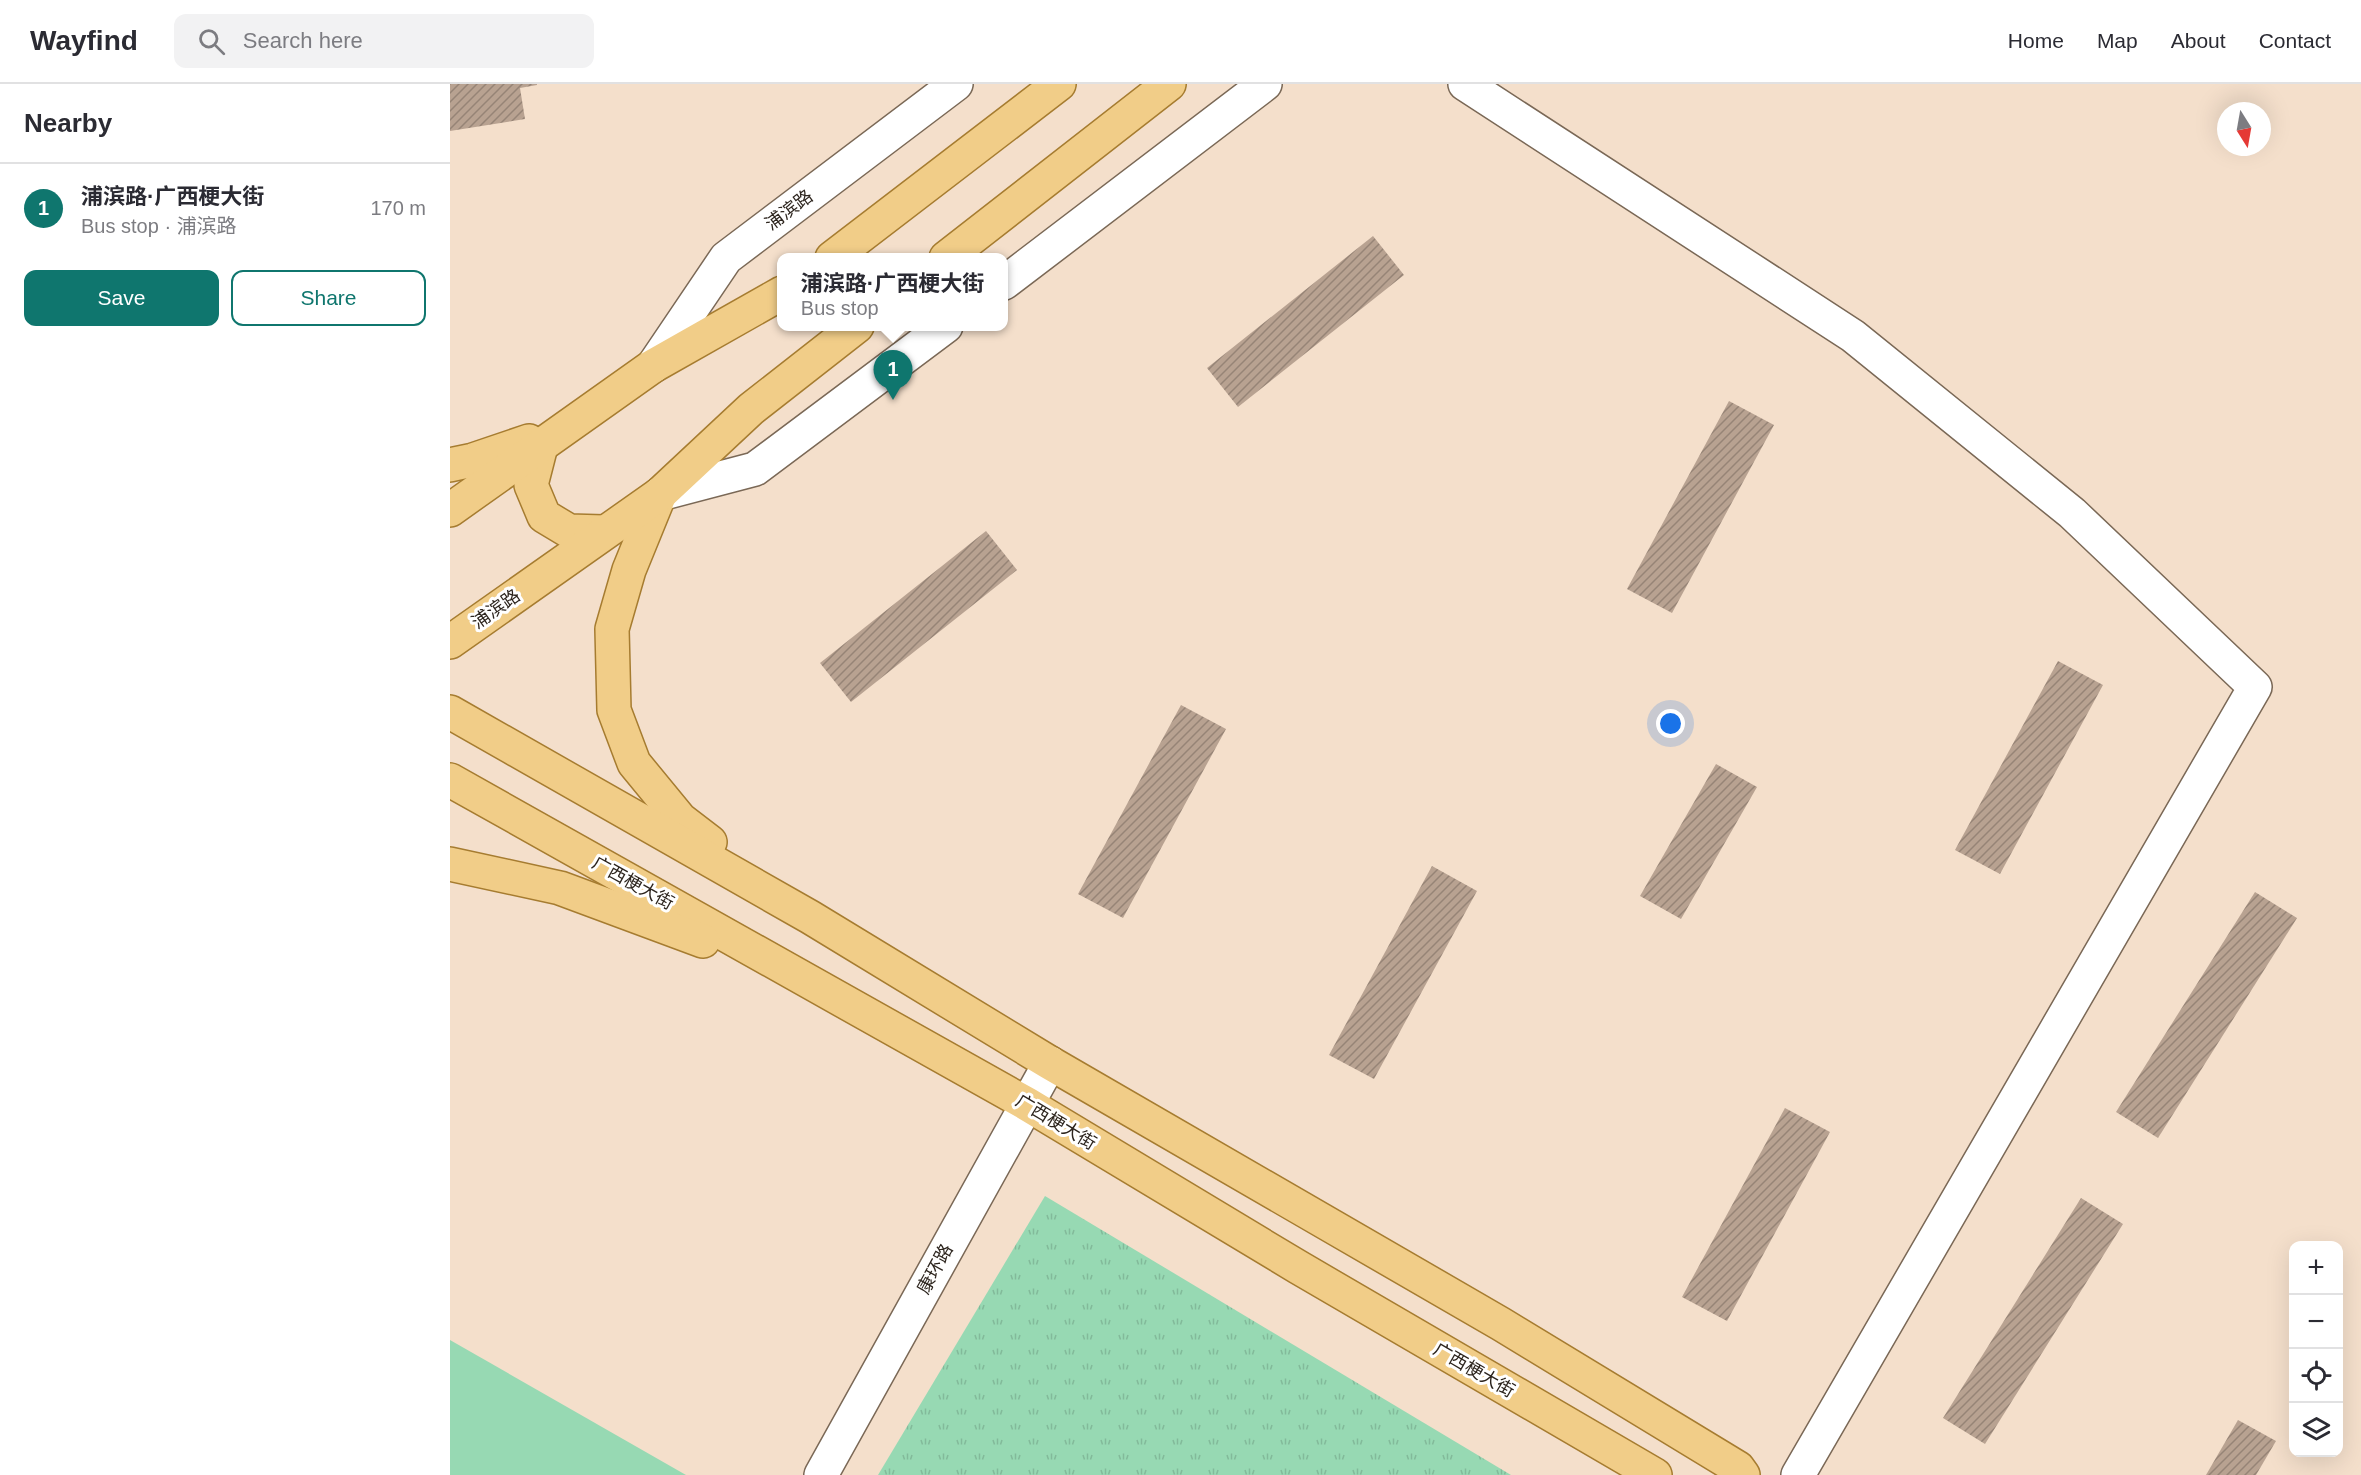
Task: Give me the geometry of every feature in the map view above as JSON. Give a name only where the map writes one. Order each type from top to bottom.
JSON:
[{"type":"main road","points":[[839,253],[1059,84]]},
{"type":"main road","points":[[952,253],[1169,84]]},
{"type":"main road","name":"浦滨路","points":[[450,510],[653,366],[777,296]]},
{"type":"main road","name":"浦滨路","points":[[450,642],[660,494],[751,409],[852,331]]},
{"type":"main road","points":[[450,465],[553,437]]},
{"type":"main road","points":[[553,437],[531,485],[544,516],[569,531],[604,532]]},
{"type":"main road","points":[[660,494],[629,570],[612,629],[614,710],[634,763],[680,819],[810,917]]},
{"type":"main road","points":[[450,712],[810,917],[1050,1063],[1501,1324],[1738,1468],[1743,1475]]},
{"type":"main road","name":"广西梗大街","points":[[450,780],[1028,1104],[1298,1267],[1655,1475]]},
{"type":"main road","points":[[450,864],[560,888],[798,975]]},
{"type":"street","name":"浦滨路","points":[[653,366],[726,258],[956,84]]},
{"type":"street","points":[[1008,280],[1265,84]]},
{"type":"street","points":[[1465,84],[1853,336],[2072,513],[2255,687],[1798,1475]]},
{"type":"street","name":"浦滨路","points":[[660,494],[755,469],[941,331]]},
{"type":"street","name":"康环路","points":[[820,1475],[1050,1063]]},
{"type":"green space","points":[[1045,1196],[1511,1475],[878,1475]]},
{"type":"green space","points":[[450,1340],[686,1475],[450,1475]]},
{"type":"building","points":[[450,84],[537,85],[520,88],[525,119],[450,131]]},
{"type":"building","points":[[1373,236],[1404,275],[1238,407],[1207,368]]},
{"type":"building","points":[[1729,401],[1774,425],[1672,613],[1627,589]]},
{"type":"building","points":[[986,531],[1017,570],[851,702],[820,663]]},
{"type":"building","points":[[2058,661],[2103,685],[2000,874],[1955,850]]},
{"type":"building","points":[[1181,705],[1226,729],[1123,918],[1078,894]]},
{"type":"building","points":[[1716,764],[1757,787],[1681,919],[1640,896]]},
{"type":"building","points":[[1432,866],[1477,891],[1374,1079],[1329,1055]]},
{"type":"building","points":[[2255,892],[2297,918],[2158,1138],[2116,1112]]},
{"type":"building","points":[[1785,1108],[1830,1132],[1727,1321],[1682,1297]]},
{"type":"building","points":[[2081,1198],[2123,1224],[1985,1444],[1943,1418]]},
{"type":"building","points":[[2238,1420],[2276,1441],[2256,1475],[2206,1475]]},
{"type":"place","name":"浦滨路·广西梗大街","points":[[893,400]]}]
